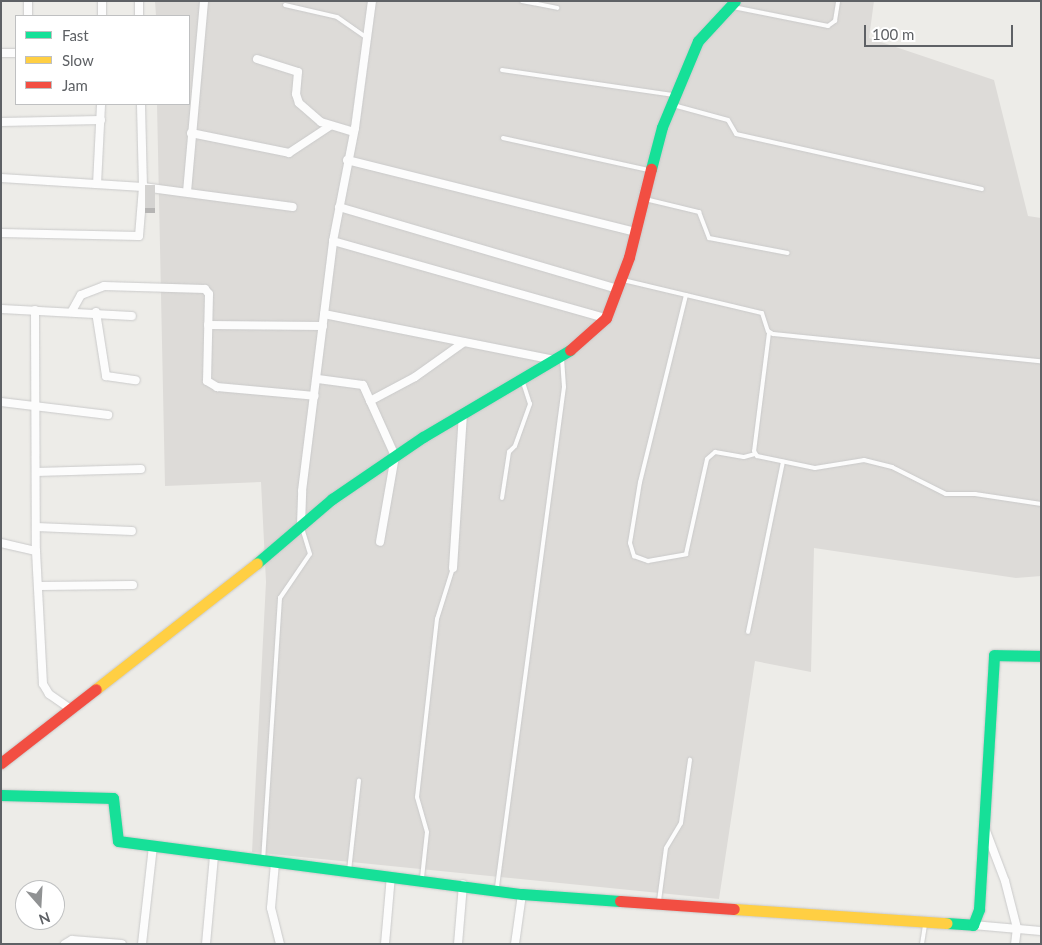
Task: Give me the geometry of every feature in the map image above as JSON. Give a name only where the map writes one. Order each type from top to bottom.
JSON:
[{"type":"street","points":[[28,1],[28,15]]},
{"type":"street","points":[[102,1],[102,15]]},
{"type":"street","points":[[139,1],[139,15]]},
{"type":"street","points":[[187,192],[204,1]]},
{"type":"street","points":[[301,525],[302,491],[318,380],[333,241],[347,160],[354,132],[372,1]]},
{"type":"street","points":[[1,763],[72,710],[332,499],[395,456],[558,358],[606,318],[636,232],[651,171],[674,100],[698,41],[733,4]]},
{"type":"street","points":[[1,53],[15,53]]},
{"type":"street","points":[[257,59],[298,72],[298,101],[317,120],[330,126],[354,132]]},
{"type":"street","points":[[98,184],[101,105]]},
{"type":"street","points":[[1,233],[139,236],[143,187],[141,105]]},
{"type":"street","points":[[2,121],[100,120]]},
{"type":"street","points":[[191,133],[289,153],[330,126]]},
{"type":"street","points":[[347,160],[636,232]]},
{"type":"street","points":[[1,178],[143,187],[293,208]]},
{"type":"street","points":[[339,208],[619,284]]},
{"type":"street","points":[[333,241],[606,318]]},
{"type":"street","points":[[72,311],[81,295],[104,286],[205,289],[209,294],[206,377],[213,386],[315,396]]},
{"type":"street","points":[[1,309],[96,312],[132,316]]},
{"type":"street","points":[[35,310],[36,551],[43,684],[50,694],[72,710]]},
{"type":"street","points":[[96,312],[106,376],[136,380]]},
{"type":"street","points":[[324,314],[464,342],[558,358]]},
{"type":"street","points":[[208,325],[323,326]]},
{"type":"street","points":[[370,401],[411,380],[464,342]]},
{"type":"street","points":[[318,380],[363,385],[395,456],[380,542]]},
{"type":"street","points":[[1,402],[108,415]]},
{"type":"street","points":[[452,568],[463,415]]},
{"type":"street","points":[[36,472],[141,469]]},
{"type":"street","points":[[36,528],[132,531]]},
{"type":"street","points":[[1,544],[36,551]]},
{"type":"street","points":[[39,586],[133,585]]},
{"type":"street","points":[[973,924],[979,908],[994,655],[1041,656]]},
{"type":"street","points":[[1,796],[114,798],[118,841],[214,856],[463,884],[522,894],[926,919],[1041,930]]},
{"type":"street","points":[[984,827],[1003,873],[1017,928],[1015,944]]},
{"type":"street","points":[[142,944],[153,846]]},
{"type":"street","points":[[206,944],[214,856]]},
{"type":"street","points":[[275,863],[271,908],[280,944]]},
{"type":"street","points":[[385,944],[391,876]]},
{"type":"street","points":[[458,944],[463,884]]},
{"type":"street","points":[[515,944],[522,894]]},
{"type":"street","points":[[65,944],[72,940],[122,944]]},
{"type":"lane","points":[[522,1],[557,8]]},
{"type":"lane","points":[[733,4],[828,26],[835,21],[838,1]]},
{"type":"lane","points":[[285,5],[337,17],[368,39]]},
{"type":"lane","points":[[502,70],[674,100],[728,120],[736,134],[982,189]]},
{"type":"lane","points":[[503,138],[651,171]]},
{"type":"lane","points":[[644,199],[698,212],[705,234],[711,239],[788,252]]},
{"type":"lane","points":[[619,284],[686,295],[762,313],[769,333],[755,454]]},
{"type":"lane","points":[[686,295],[640,482],[630,543],[634,556],[652,561],[686,554],[707,459],[715,452],[744,457],[755,454],[815,468],[864,460],[892,467],[946,494],[957,497],[975,494],[1041,504]]},
{"type":"lane","points":[[769,333],[1041,361]]},
{"type":"lane","points":[[497,890],[564,387],[558,358]]},
{"type":"lane","points":[[502,498],[509,452],[530,406],[522,380]]},
{"type":"lane","points":[[748,632],[783,462]]},
{"type":"lane","points":[[263,861],[280,598],[310,554],[301,525]]},
{"type":"lane","points":[[422,879],[426,832],[417,797],[437,620],[452,568]]},
{"type":"lane","points":[[659,901],[666,848],[681,823],[690,760]]},
{"type":"lane","points":[[349,871],[359,781]]},
{"type":"lane","points":[[922,944],[926,919]]},
{"type":"shaded area","points":[[155,1],[874,1],[869,38],[994,80],[1028,216],[1041,218],[1041,576],[1016,578],[814,548],[811,672],[755,661],[719,899],[252,852],[266,582],[261,482],[165,486],[157,105],[190,105],[190,15],[156,15]]},
{"type":"building","points":[[145,185],[155,185],[155,208],[145,208]]},
{"type":"traffic: fast","points":[[651,169],[662,127],[698,41],[735,1]]},
{"type":"traffic: fast","points":[[257,563],[332,499],[423,437],[570,350]]},
{"type":"traffic: fast","points":[[947,923],[973,925],[979,909],[994,655],[1041,656]]},
{"type":"traffic: fast","points":[[1,795],[113,798],[118,841],[522,894],[620,901]]},
{"type":"traffic: slow","points":[[96,689],[257,563]]},
{"type":"traffic: slow","points":[[734,909],[947,923]]},
{"type":"traffic: jam","points":[[570,350],[606,318],[629,257],[651,169]]},
{"type":"traffic: jam","points":[[1,763],[96,689]]},
{"type":"traffic: jam","points":[[620,901],[734,909]]}]
